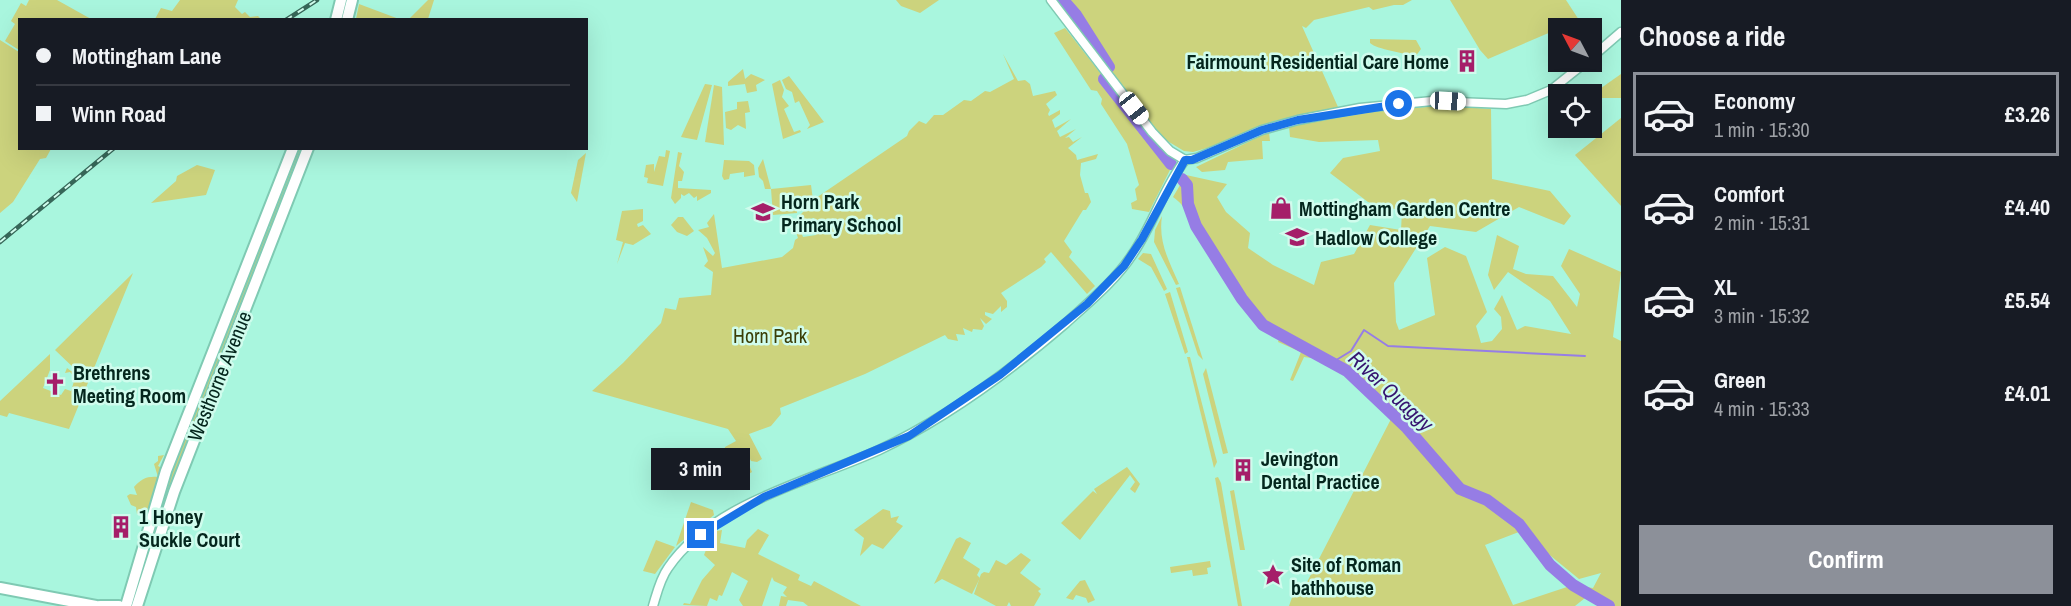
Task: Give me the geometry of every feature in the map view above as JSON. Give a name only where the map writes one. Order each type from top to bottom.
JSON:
[{"type":"main road","points":[[348,18],[352,0]]},
{"type":"main road","points":[[337,18],[341,2]]},
{"type":"main road","name":"Westhorne Avenue","points":[[126,606],[166,471],[292,150]]},
{"type":"main road","name":"Westhorne Avenue","points":[[137,606],[174,492],[307,150]]},
{"type":"main road","points":[[0,588],[98,606],[119,606]]},
{"type":"street","points":[[1051,0],[1152,132],[1170,151],[1185,160],[1197,158],[1280,125],[1360,108],[1432,101],[1506,104],[1527,100],[1551,90],[1574,72]]},
{"type":"street","points":[[1602,48],[1621,32]]},
{"type":"street","points":[[653,606],[668,568],[683,550],[712,526],[764,497],[909,436],[969,398],[1060,327],[1102,290],[1132,256],[1185,160]]},
{"type":"green space","points":[[29,0],[57,0],[89,18],[18,18],[18,49],[5,41],[15,24],[11,21],[21,3],[26,6]]},
{"type":"green space","points":[[180,0],[238,0],[235,7],[242,14],[245,12],[250,17],[260,18],[156,18],[161,8],[172,11]]},
{"type":"green space","points":[[428,0],[434,0],[428,18],[410,18]]},
{"type":"green space","points":[[896,0],[939,0],[920,13],[901,6]]},
{"type":"green space","points":[[1057,0],[1412,0],[1403,5],[1373,10],[1369,7],[1314,20],[1306,28],[1302,26],[1338,107],[1274,121],[1193,152],[1184,151],[1164,139]]},
{"type":"green space","points":[[1450,0],[1566,0],[1578,18],[1548,18],[1548,33],[1488,59],[1480,50]]},
{"type":"green space","points":[[359,4],[396,18],[356,18]]},
{"type":"green space","points":[[1065,28],[1150,136],[1174,162],[1149,212],[1132,209],[1131,203],[1137,200],[1135,189],[1139,185],[1127,144],[1101,104],[1102,99],[1097,91],[1091,90],[1054,33]]},
{"type":"green space","points":[[1370,39],[1416,40],[1421,49],[1415,57],[1379,47],[1370,43]]},
{"type":"green space","points":[[0,40],[18,51],[18,150],[50,150],[46,158],[40,159],[13,202],[0,213]]},
{"type":"green space","name":"Horn Park","points":[[1003,54],[1018,81],[1025,80],[1030,84],[1033,96],[1055,91],[1057,95],[1046,104],[1050,110],[1048,114],[1049,116],[1060,110],[1060,114],[1052,120],[1055,128],[1071,119],[1057,131],[1060,137],[1076,129],[1065,138],[1069,137],[1073,142],[1082,137],[1068,148],[1076,155],[1077,160],[1098,154],[1096,159],[1081,163],[1080,175],[1085,193],[1088,193],[1091,202],[1086,210],[1083,210],[1064,241],[1072,252],[1069,257],[1095,286],[1087,294],[1051,252],[1044,259],[1046,262],[1041,267],[1001,293],[1007,301],[1007,307],[1001,312],[1001,306],[993,314],[985,312],[985,315],[992,319],[986,324],[980,318],[984,326],[982,330],[973,329],[972,332],[963,328],[965,335],[956,334],[958,341],[948,339],[945,335],[865,374],[780,408],[781,414],[771,426],[749,434],[762,459],[757,462],[751,461],[749,457],[746,458],[752,472],[747,475],[745,470],[740,472],[742,480],[736,469],[721,469],[725,447],[736,441],[728,429],[592,391],[623,363],[661,323],[665,308],[676,310],[679,298],[711,295],[713,272],[704,266],[708,261],[703,247],[713,256],[715,253],[707,238],[698,230],[709,227],[707,223],[714,214],[722,268],[782,257],[793,248],[798,238],[796,232],[801,232],[803,237],[816,235],[814,218],[804,220],[798,217],[804,211],[813,210],[812,205],[797,207],[797,213],[773,215],[771,189],[811,185],[813,200],[907,136],[919,121],[926,124],[934,115],[943,115],[964,100],[971,101],[985,91],[990,92],[1014,79]]},
{"type":"green space","points":[[743,69],[745,79],[751,74],[765,80],[756,85],[757,91],[747,93],[745,84],[728,86],[728,82]]},
{"type":"green space","points":[[1621,74],[1621,98],[1602,98],[1602,87]]},
{"type":"green space","points":[[789,76],[824,122],[807,129],[810,125],[799,101],[795,103],[792,92],[786,89],[782,80]]},
{"type":"green space","points":[[780,80],[784,90],[782,97],[789,106],[784,109],[794,132],[800,130],[801,132],[783,139],[772,84]]},
{"type":"green space","points":[[705,84],[712,85],[697,140],[681,137]]},
{"type":"green space","points":[[714,85],[722,87],[724,145],[705,142]]},
{"type":"green space","points":[[748,101],[750,112],[745,113],[746,129],[738,125],[731,130],[726,128],[725,112],[737,109],[737,102]]},
{"type":"green space","points":[[1446,106],[1491,109],[1492,179],[1550,191],[1571,216],[1564,225],[1519,207],[1476,232],[1430,226],[1394,283],[1396,322],[1399,330],[1435,315],[1427,258],[1445,247],[1466,256],[1487,312],[1476,326],[1481,343],[1492,341],[1502,329],[1501,317],[1494,309],[1502,295],[1517,330],[1525,326],[1571,334],[1550,301],[1508,272],[1494,290],[1488,275],[1497,235],[1519,246],[1513,269],[1526,274],[1553,276],[1577,307],[1580,294],[1561,266],[1569,249],[1621,272],[1613,337],[1621,341],[1621,606],[1610,606],[1575,586],[1585,598],[1575,606],[1289,606],[1295,589],[1305,586],[1390,421],[1390,416],[1351,374],[1313,354],[1311,358],[1304,357],[1293,381],[1290,380],[1301,352],[1278,342],[1280,336],[1254,315],[1243,302],[1184,208],[1173,197],[1186,175],[1227,184],[1217,197],[1226,212],[1250,233],[1248,248],[1273,265],[1314,285],[1321,262],[1354,254],[1370,225],[1401,230],[1402,211],[1368,202],[1330,173],[1343,158],[1380,151],[1378,140],[1319,142],[1290,137],[1289,126],[1391,109]],"holes":[[[1529,528],[1546,552],[1579,579],[1601,573],[1593,588],[1573,585],[1513,605],[1485,545]]]},
{"type":"green space","points":[[1621,118],[1621,206],[1575,155],[1596,138],[1602,138],[1602,133]]},
{"type":"green space","points":[[1269,132],[1270,141],[1262,141],[1263,159],[1228,162],[1225,170],[1202,172],[1196,167]]},
{"type":"green space","points":[[297,150],[304,150],[273,227],[268,226]]},
{"type":"green space","points":[[666,150],[670,151],[663,186],[647,183],[648,178],[644,177],[646,165],[654,164],[654,172],[659,156],[665,157]]},
{"type":"green space","points":[[678,152],[682,153],[679,166],[684,172],[682,181],[678,181],[678,188],[711,190],[711,193],[697,201],[697,196],[694,198],[689,193],[684,196],[681,194],[681,198],[675,204],[671,198]]},
{"type":"green space","points":[[586,153],[577,202],[571,193],[578,160]]},
{"type":"green space","points":[[763,159],[771,189],[765,189],[759,177],[758,168]]},
{"type":"green space","points":[[724,160],[749,161],[754,165],[755,175],[744,177],[744,172],[730,174],[729,179],[724,180],[722,176]]},
{"type":"green space","points":[[197,165],[215,170],[206,195],[151,203],[176,181],[177,176]]},
{"type":"green space","points":[[643,209],[643,221],[637,224],[638,227],[643,225],[651,234],[633,245],[625,243],[617,264],[623,242],[616,240],[622,211]]},
{"type":"green space","points":[[1162,216],[1163,243],[1179,284],[1176,285],[1154,242],[1155,230]]},
{"type":"green space","points":[[678,217],[683,217],[694,231],[687,236],[677,232],[671,225]]},
{"type":"green space","points":[[266,229],[272,230],[174,478],[138,584],[136,583],[169,476]]},
{"type":"green space","points":[[1143,253],[1151,254],[1167,289],[1164,291],[1151,267],[1138,259]]},
{"type":"green space","points":[[133,273],[69,429],[9,413],[7,417],[0,415],[0,401],[50,354],[50,370],[43,388],[61,395],[65,389],[71,391],[75,378],[70,372],[65,373],[67,368],[71,371],[76,370],[55,350]]},
{"type":"green space","points":[[1180,287],[1203,360],[1198,355],[1176,288]]},
{"type":"green space","points":[[1170,292],[1188,352],[1185,354],[1165,294]]},
{"type":"green space","points":[[1187,357],[1190,357],[1217,462],[1214,468]]},
{"type":"green space","points":[[1206,368],[1228,453],[1223,454],[1203,374]]},
{"type":"green space","points":[[164,455],[158,466],[162,468],[150,509],[137,514],[136,507],[131,505],[127,496],[137,495],[134,487],[142,480],[158,477],[154,464],[158,461],[158,456]]},
{"type":"green space","points":[[1127,467],[1140,484],[1135,493],[1130,489],[1135,482],[1130,475],[1080,540],[1061,523],[1093,491],[1097,494],[1094,489]]},
{"type":"green space","points":[[1218,477],[1221,483],[1242,606],[1238,606],[1215,478]]},
{"type":"green space","points":[[1234,490],[1245,550],[1240,550],[1230,491]]},
{"type":"green space","points":[[691,502],[713,510],[714,515],[676,546]]},
{"type":"green space","points":[[883,509],[890,511],[891,518],[899,516],[896,522],[903,526],[883,549],[872,544],[860,556],[864,538],[854,530]]},
{"type":"green space","points":[[758,529],[769,535],[758,554],[800,575],[798,580],[811,586],[814,581],[861,606],[808,606],[803,602],[788,600],[786,606],[779,606],[781,596],[787,597],[783,593],[787,587],[774,581],[772,577],[762,606],[743,606],[739,600],[748,581],[732,572],[722,596],[719,595],[717,601],[710,598],[707,606],[683,605],[684,603],[690,604],[702,580],[715,565],[704,555],[706,550],[698,545],[716,531],[722,530],[720,543],[745,548],[747,540]]},
{"type":"green space","points":[[960,537],[971,543],[963,558],[980,569],[977,575],[980,578],[972,594],[942,579],[934,584],[956,539]]},
{"type":"green space","points":[[656,540],[675,547],[655,574],[643,571]]},
{"type":"green space","points":[[1021,553],[1031,560],[1020,573],[1041,589],[1038,591],[1041,594],[1034,606],[1011,606],[1009,602],[1007,606],[996,606],[974,594],[981,574],[989,573],[996,560],[1006,565]]},
{"type":"green space","points":[[1210,561],[1211,567],[1207,568],[1208,574],[1193,576],[1192,570],[1171,573],[1170,567]]},
{"type":"green space","points":[[1085,580],[1095,600],[1088,603],[1086,598],[1076,595],[1073,600],[1066,598],[1080,581]]},
{"type":"waterway","name":"River Quaggy","points":[[1063,0],[1076,15],[1109,67]]},
{"type":"waterway","name":"River Quaggy","points":[[1104,79],[1171,164]]},
{"type":"waterway","name":"River Quaggy","points":[[1182,179],[1187,185],[1188,204],[1196,226],[1242,299],[1263,325],[1347,371],[1407,428],[1460,489],[1487,500],[1519,524],[1550,565],[1573,585],[1609,606]]},
{"type":"waterway","points":[[1333,362],[1351,351],[1364,330],[1388,346],[1585,356]]},
{"type":"railway","points":[[289,18],[317,0]]},
{"type":"railway","points":[[0,242],[112,150]]},
{"type":"place","name":"Fairmount Residential Care Home","points":[[1467,61]]},
{"type":"place","name":"Mottingham Garden Centre","points":[[1281,208]]},
{"type":"place","name":"Horn Park Primary School","points":[[763,212]]},
{"type":"place","name":"Hadlow College","points":[[1297,237]]},
{"type":"place","name":"Brethrens Meeting Room","points":[[55,384]]},
{"type":"place","name":"Jevington Dental Practice","points":[[1243,470]]},
{"type":"place","name":"1 Honey Suckle Court","points":[[121,527]]},
{"type":"place","name":"Site of Roman bathhouse","points":[[1273,575]]},
{"type":"route","points":[[701,535],[712,526],[764,497],[909,436],[959,405],[1000,375],[1087,304],[1124,266],[1155,217],[1185,160],[1192,160],[1262,130],[1298,120],[1360,108],[1399,104]]}]
